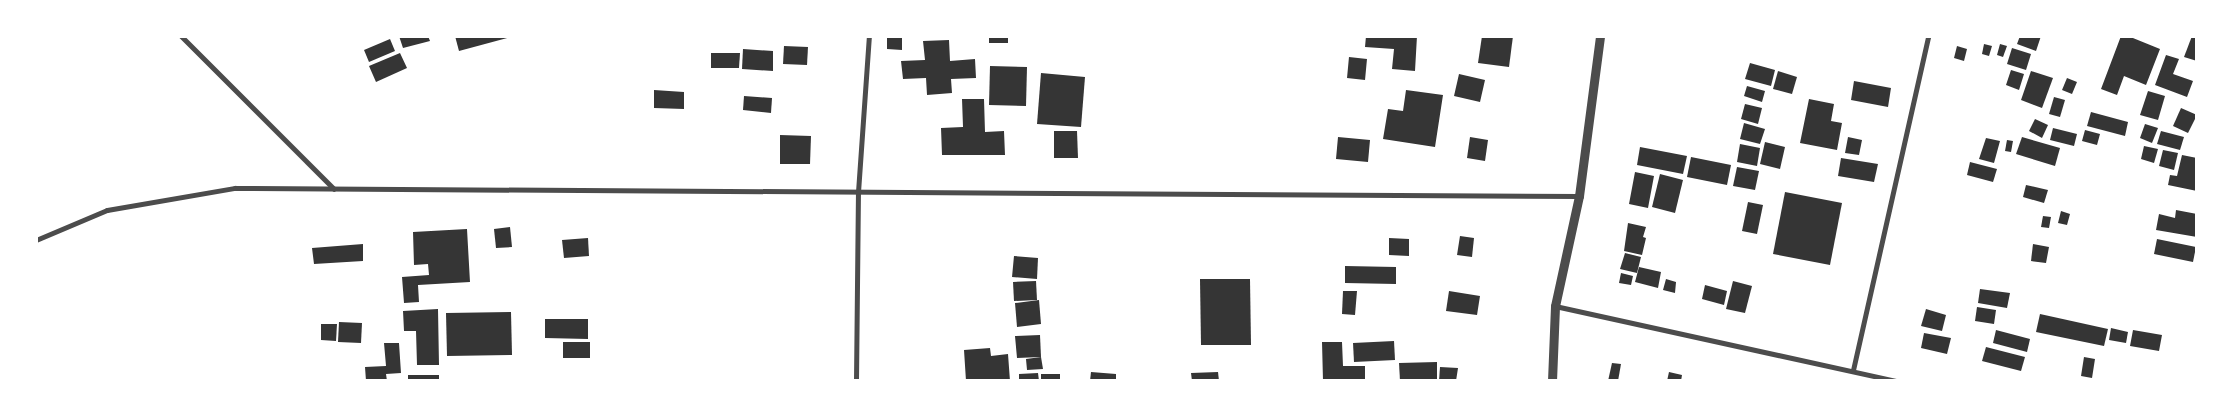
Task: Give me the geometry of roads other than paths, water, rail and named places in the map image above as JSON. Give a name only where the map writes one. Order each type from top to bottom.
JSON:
[{"type":"street","points":[[182,36],[334,189]]},
{"type":"street","points":[[856,381],[858,192],[869,36]]},
{"type":"street","points":[[1552,381],[1555,306],[1579,196],[1600,36]]},
{"type":"street","points":[[1853,370],[1928,36]]},
{"type":"street","points":[[36,240],[107,210],[234,188],[1579,196]]},
{"type":"street","points":[[1555,306],[1897,381]]}]
